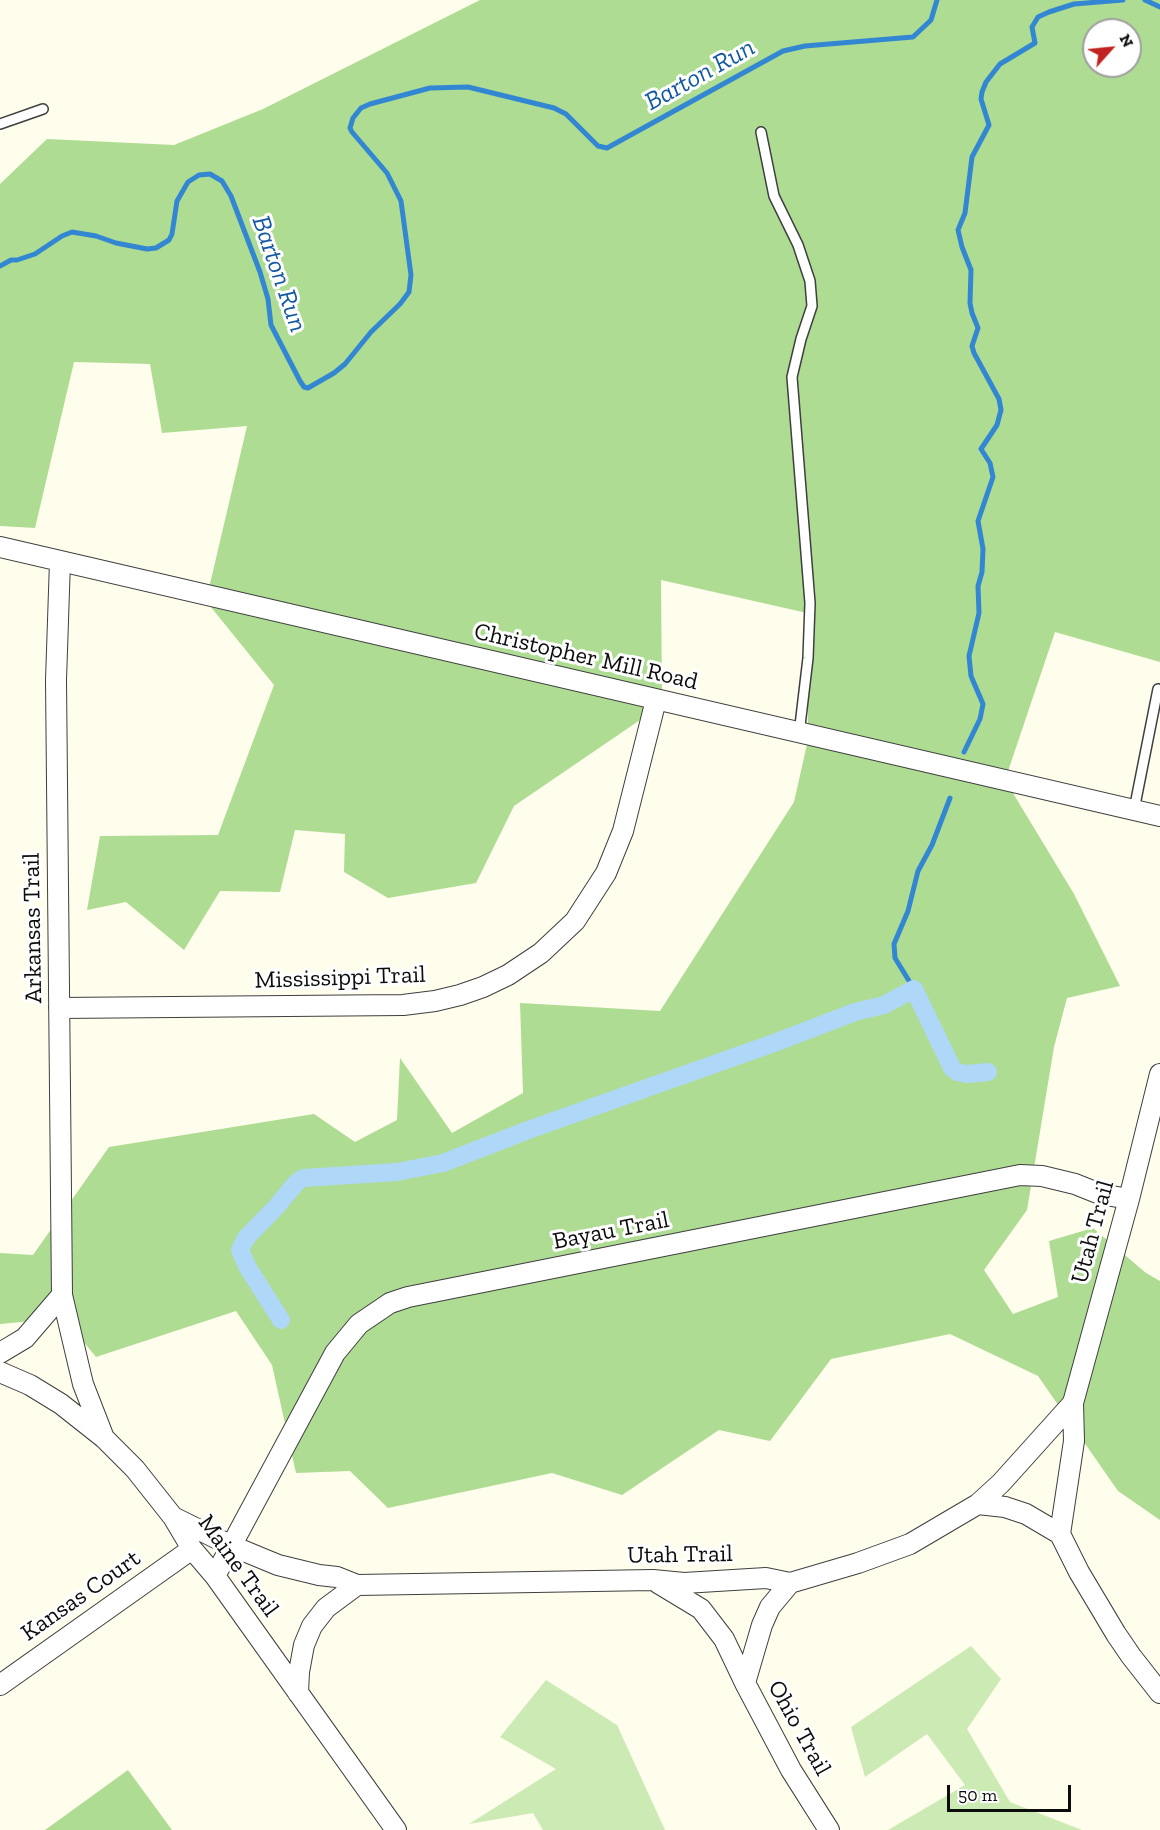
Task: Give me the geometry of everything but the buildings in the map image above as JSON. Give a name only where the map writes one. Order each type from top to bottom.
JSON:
[{"type":"street","name":"Christopher Mill Road","points":[[0,547],[1160,816]]},
{"type":"street","name":"Arkansas Trail","points":[[60,561],[56,658],[62,1295],[83,1384],[104,1438]]},
{"type":"street","name":"Mississippi Trail","points":[[59,1008],[403,1005],[435,1002],[460,995],[508,975],[541,953],[575,921],[606,873],[623,831],[656,700]]},
{"type":"street","name":"Utah Trail","points":[[1060,1534],[1074,1441],[1073,1403],[1129,1199],[1160,1074]]},
{"type":"street","name":"Bayau Trail","points":[[232,1546],[335,1353],[359,1324],[390,1303],[408,1297],[1020,1175],[1042,1176],[1075,1184],[1100,1194],[1129,1199]]},
{"type":"street","points":[[0,1353],[25,1338],[62,1295]]},
{"type":"street","name":"Maine Trail","points":[[0,1372],[30,1385],[61,1404],[104,1438],[135,1469],[173,1517],[192,1549],[215,1576],[396,1830]]},
{"type":"street","name":"Utah Trail","points":[[173,1517],[232,1546],[278,1565],[337,1577],[357,1585],[653,1580],[684,1583],[765,1578],[790,1583],[858,1563],[910,1544],[978,1504],[1001,1483],[1073,1403]]},
{"type":"street","points":[[978,1504],[1005,1507],[1026,1514],[1060,1534],[1079,1572],[1116,1634],[1160,1693]]},
{"type":"street","points":[[215,1576],[232,1546]]},
{"type":"street","name":"Kansas Court","points":[[0,1685],[192,1549]]},
{"type":"street","points":[[653,1580],[701,1610],[724,1639],[745,1683]]},
{"type":"street","name":"Ohio Trail","points":[[790,1583],[771,1607],[762,1625],[745,1683],[791,1770],[829,1830]]},
{"type":"street","points":[[298,1693],[304,1646],[312,1626],[326,1608],[357,1585]]},
{"type":"lane","points":[[0,124],[43,109]]},
{"type":"lane","points":[[761,132],[774,196],[798,245],[810,281],[812,306],[792,377],[810,603],[808,658],[799,734]]},
{"type":"lane","points":[[1134,810],[1158,689]]},
{"type":"green space","points":[[480,0],[1160,0],[1160,662],[1055,632],[1005,780],[1074,894],[1120,986],[1067,998],[1054,1047],[1027,1210],[984,1270],[1013,1314],[1058,1297],[1049,1241],[1093,1228],[1146,1273],[1160,1281],[1160,1520],[1118,1491],[1038,1376],[950,1334],[831,1359],[770,1441],[719,1430],[622,1495],[552,1473],[388,1508],[350,1471],[296,1473],[272,1365],[236,1311],[96,1357],[64,1318],[0,1324],[0,1253],[33,1255],[109,1147],[314,1114],[355,1142],[397,1120],[400,1058],[452,1133],[523,1093],[520,1003],[660,1011],[794,802],[808,740],[807,613],[661,580],[662,705],[514,806],[476,883],[388,898],[344,872],[345,834],[295,830],[280,892],[220,891],[184,950],[126,902],[87,910],[100,836],[218,835],[274,685],[206,601],[247,426],[162,433],[150,364],[74,362],[35,528],[0,526],[0,184],[47,139],[174,145],[263,109]]},
{"type":"green space","points":[[971,1646],[1001,1679],[967,1729],[1010,1802],[1082,1830],[888,1830],[965,1785],[927,1734],[865,1777],[851,1727]]},
{"type":"green space","points":[[546,1680],[617,1725],[665,1830],[543,1830],[533,1813],[469,1824],[556,1769],[500,1737]]},
{"type":"green space","points":[[128,1770],[172,1830],[45,1830]]},
{"type":"waterway","name":"Barton Run","points":[[0,266],[11,260],[35,254],[72,232],[147,249],[156,248],[169,240],[172,234],[177,201],[188,182],[199,175],[210,174],[222,181],[231,196],[260,272],[268,299],[271,325],[300,381],[304,387],[308,388],[345,364],[371,332],[409,292],[411,275],[401,201],[387,173],[350,128],[353,118],[361,108],[430,88],[468,87],[554,108],[566,114],[598,146],[607,148],[783,51],[805,46],[913,37],[931,20],[937,0]]},
{"type":"waterway","points":[[964,752],[980,719],[983,704],[971,676],[969,656],[979,613],[978,586],[982,572],[983,549],[978,521],[993,477],[990,463],[981,449],[997,425],[1001,410],[999,399],[972,346],[978,328],[970,303],[971,270],[958,230],[965,213],[972,157],[989,125],[981,99],[982,92],[986,82],[1000,64],[1035,43],[1032,27],[1038,17],[1074,4],[1123,0]]},
{"type":"waterway","points":[[1145,0],[1160,7]]},
{"type":"waterway","points":[[914,989],[895,958],[894,944],[908,911],[918,871],[932,845],[950,798]]},
{"type":"waterway","points":[[281,1320],[248,1268],[240,1250],[246,1238],[303,1178],[397,1172],[443,1163],[855,1012],[884,1005],[914,989],[952,1068],[957,1072],[967,1074],[988,1072]]}]
